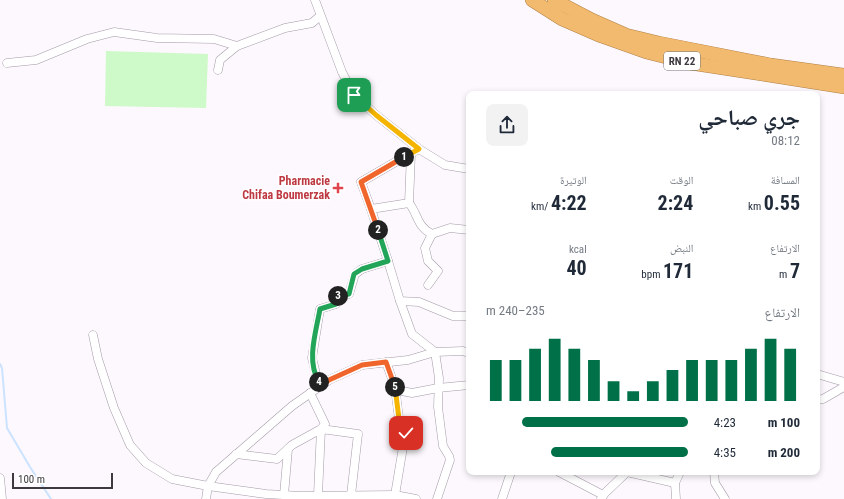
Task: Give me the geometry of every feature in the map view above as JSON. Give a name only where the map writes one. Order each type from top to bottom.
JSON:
[{"type":"highway","name":"RN 22","points":[[532,0],[562,19],[601,36],[646,52],[690,63],[844,87]]},
{"type":"highway","name":"RN 22","points":[[554,0],[592,20],[626,35],[658,43],[770,65],[844,75]]},
{"type":"street","points":[[315,0],[342,72],[354,95],[376,115],[419,149],[445,165],[466,168]]},
{"type":"street","points":[[218,70],[220,60],[237,46],[285,28],[312,23],[320,16]]},
{"type":"street","points":[[7,63],[36,60],[87,39],[114,32],[157,38],[214,39],[237,46]]},
{"type":"street","points":[[419,149],[361,182],[412,334],[435,352],[439,378],[438,407],[443,446],[450,460],[437,499]]},
{"type":"street","points":[[411,153],[409,203],[416,218],[426,230],[432,234]]},
{"type":"street","points":[[370,208],[409,203]]},
{"type":"street","points":[[428,285],[438,271],[428,260],[424,248],[432,234],[450,228],[466,230]]},
{"type":"street","points":[[321,386],[316,378],[312,358],[320,309],[336,304],[337,296],[349,294],[354,274],[362,269],[388,261]]},
{"type":"street","points":[[400,301],[419,302],[453,316],[466,316]]},
{"type":"street","points":[[93,335],[98,359],[114,408],[130,445],[146,463],[172,479],[266,496],[284,495],[301,497],[318,495],[395,495],[416,499]]},
{"type":"street","points":[[206,499],[208,486],[216,472],[292,406],[329,380],[362,365],[408,360],[435,352],[466,352]]},
{"type":"street","points":[[386,362],[395,387],[399,419],[407,423],[395,495]]},
{"type":"street","points":[[820,375],[844,382]]},
{"type":"street","points":[[395,387],[402,391],[412,393],[438,388],[466,385]]},
{"type":"street","points":[[820,399],[844,387]]},
{"type":"street","points":[[236,454],[277,460],[292,445],[321,428],[325,424],[310,393]]},
{"type":"street","points":[[318,495],[321,428]]},
{"type":"street","points":[[321,428],[358,434],[351,495]]},
{"type":"street","points":[[284,495],[288,449]]},
{"type":"street","points":[[502,499],[510,475]]},
{"type":"street","points":[[564,475],[602,497],[624,475]]},
{"type":"street","points":[[640,475],[676,483]]},
{"type":"street","points":[[676,499],[676,483],[679,475]]},
{"type":"street","points":[[714,475],[715,483],[725,499]]},
{"type":"street","points":[[0,478],[2,499]]},
{"type":"green space","points":[[106,51],[208,54],[206,108],[105,106]]},
{"type":"waterway","points":[[0,364],[2,368],[7,428],[51,499]]},
{"type":"place","name":"Pharmacie Chifaa Boumerzak","points":[[338,188]]},
{"type":"route","points":[[354,95],[376,115],[419,149],[361,182],[388,261],[362,269],[354,274],[349,294],[337,296],[336,304],[320,309],[312,358],[316,378],[321,386],[329,380],[362,365],[386,362],[395,387],[399,419],[407,423],[406,433]]}]
